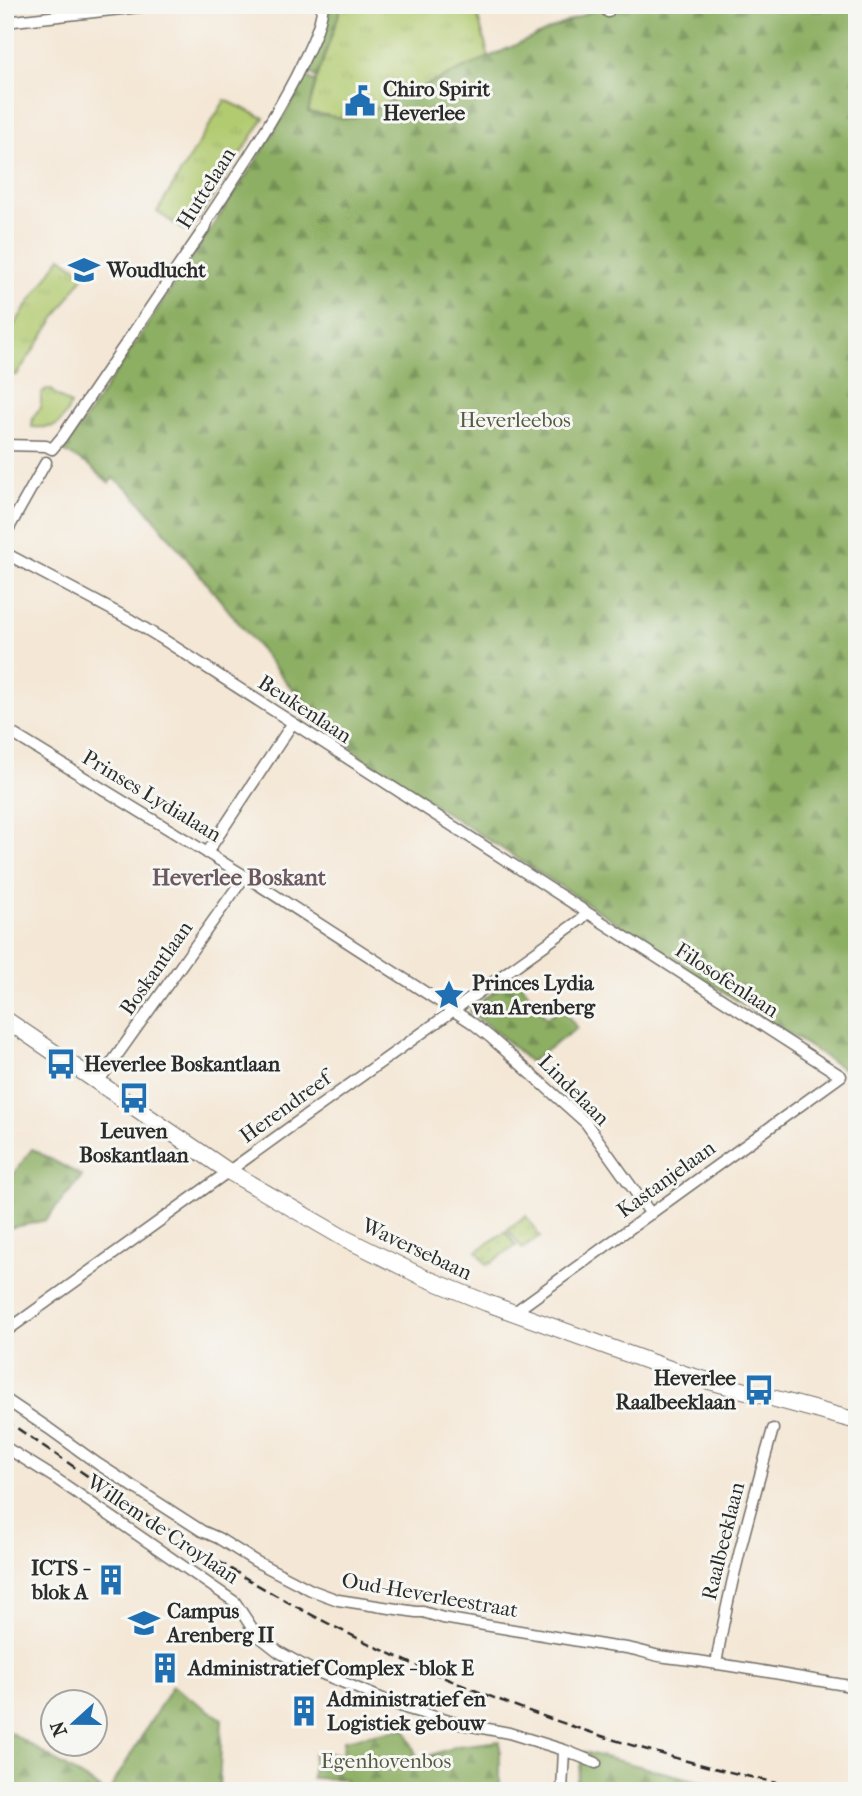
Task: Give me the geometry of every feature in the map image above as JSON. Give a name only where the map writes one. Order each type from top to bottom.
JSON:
[{"type":"street","points":[[5,22],[157,5]]},
{"type":"street","name":"Huttelaan","points":[[5,444],[46,446],[52,449],[75,418],[206,226],[278,110],[304,62],[323,5]]},
{"type":"street","points":[[5,535],[46,462]]},
{"type":"street","name":"Beukenlaan","points":[[5,553],[142,627],[586,912]]},
{"type":"street","points":[[207,853],[292,724]]},
{"type":"street","name":"Prinses Lydialaan","points":[[5,729],[245,876],[454,1011]]},
{"type":"street","name":"Boskantlaan","points":[[98,1082],[245,876]]},
{"type":"street","name":"Herendreef","points":[[5,1332],[580,920],[586,912]]},
{"type":"street","name":"Filosofenlaan","points":[[586,912],[841,1076]]},
{"type":"street","name":"Lindelaan","points":[[454,1011],[490,1037],[586,1123],[651,1214]]},
{"type":"street","name":"Waversebaan","points":[[5,1019],[228,1171],[342,1237],[423,1277],[516,1314],[687,1375],[857,1421]]},
{"type":"street","name":"Kastanjelaan","points":[[516,1314],[519,1308],[841,1076]]},
{"type":"street","name":"Oud-Heverleestraat","points":[[5,1399],[98,1464],[199,1529],[311,1590],[338,1600],[423,1612],[508,1629],[627,1647],[655,1655],[857,1687]]},
{"type":"street","name":"Raalbeeklaan","points":[[716,1664],[735,1568],[773,1429]]},
{"type":"street","name":"Willem de Croylaan","points":[[5,1447],[55,1478],[236,1602],[256,1634],[279,1652],[308,1668],[405,1707],[456,1723],[509,1734],[564,1750],[596,1763]]},
{"type":"street","points":[[562,1791],[564,1750]]},
{"type":"green space","points":[[332,5],[342,5],[317,78],[307,71]]},
{"type":"green space","points":[[342,5],[475,5],[489,58],[353,118],[308,112]]},
{"type":"green space","name":"Heverleebos","points":[[597,5],[857,5],[857,1085],[845,1070],[363,759],[288,684],[127,488],[113,478],[109,483],[90,466],[62,450],[261,153],[294,99],[305,75],[316,83],[308,112],[353,118],[596,9]]},
{"type":"green space","points":[[225,100],[264,118],[189,233],[157,212]]},
{"type":"green space","points":[[61,257],[85,274],[16,376],[5,369],[5,338]]},
{"type":"green space","points":[[46,389],[52,390],[71,405],[53,427],[32,427],[34,416],[41,408],[41,394]]},
{"type":"green space","points":[[516,976],[546,1018],[562,1008],[577,1028],[530,1062],[470,1012]]},
{"type":"green space","points":[[32,1149],[82,1176],[46,1220],[5,1229],[5,1185]]},
{"type":"green space","points":[[526,1216],[540,1237],[522,1249],[508,1229]]},
{"type":"green space","points":[[506,1231],[516,1246],[487,1265],[477,1251]]},
{"type":"green space","points":[[172,1686],[222,1719],[219,1791],[109,1791]]},
{"type":"green space","name":"Egenhovenbos","points":[[405,1728],[418,1760],[457,1746],[500,1741],[500,1791],[345,1791],[345,1779],[312,1778],[314,1753],[343,1754],[344,1740]]},
{"type":"green space","points":[[5,1729],[38,1750],[38,1758],[51,1758],[104,1791],[5,1791]]},
{"type":"green space","points":[[584,1752],[738,1791],[574,1791]]},
{"type":"railway","points":[[5,1420],[220,1563],[295,1606],[420,1667],[483,1694],[614,1740],[748,1776],[816,1791]]},
{"type":"place","name":"Chiro Spirit Heverlee","points":[[360,101]]},
{"type":"place","name":"Woudlucht","points":[[84,270]]},
{"type":"place","name":"Princes Lydia van Arenberg","points":[[449,995]]},
{"type":"place","name":"Heverlee Boskantlaan","points":[[61,1064]]},
{"type":"place","name":"Leuven Boskantlaan","points":[[134,1098]]},
{"type":"place","name":"Heverlee Raalbeeklaan","points":[[759,1390]]},
{"type":"place","name":"ICTS - blok A","points":[[111,1580]]},
{"type":"place","name":"Campus Arenberg II","points":[[144,1623]]},
{"type":"place","name":"Administratief Complex - blok E","points":[[165,1668]]},
{"type":"place","name":"Administratief en Logistiek gebouw","points":[[304,1711]]},
{"type":"district","name":"Heverlee Boskant","points":[[239,877]]}]
